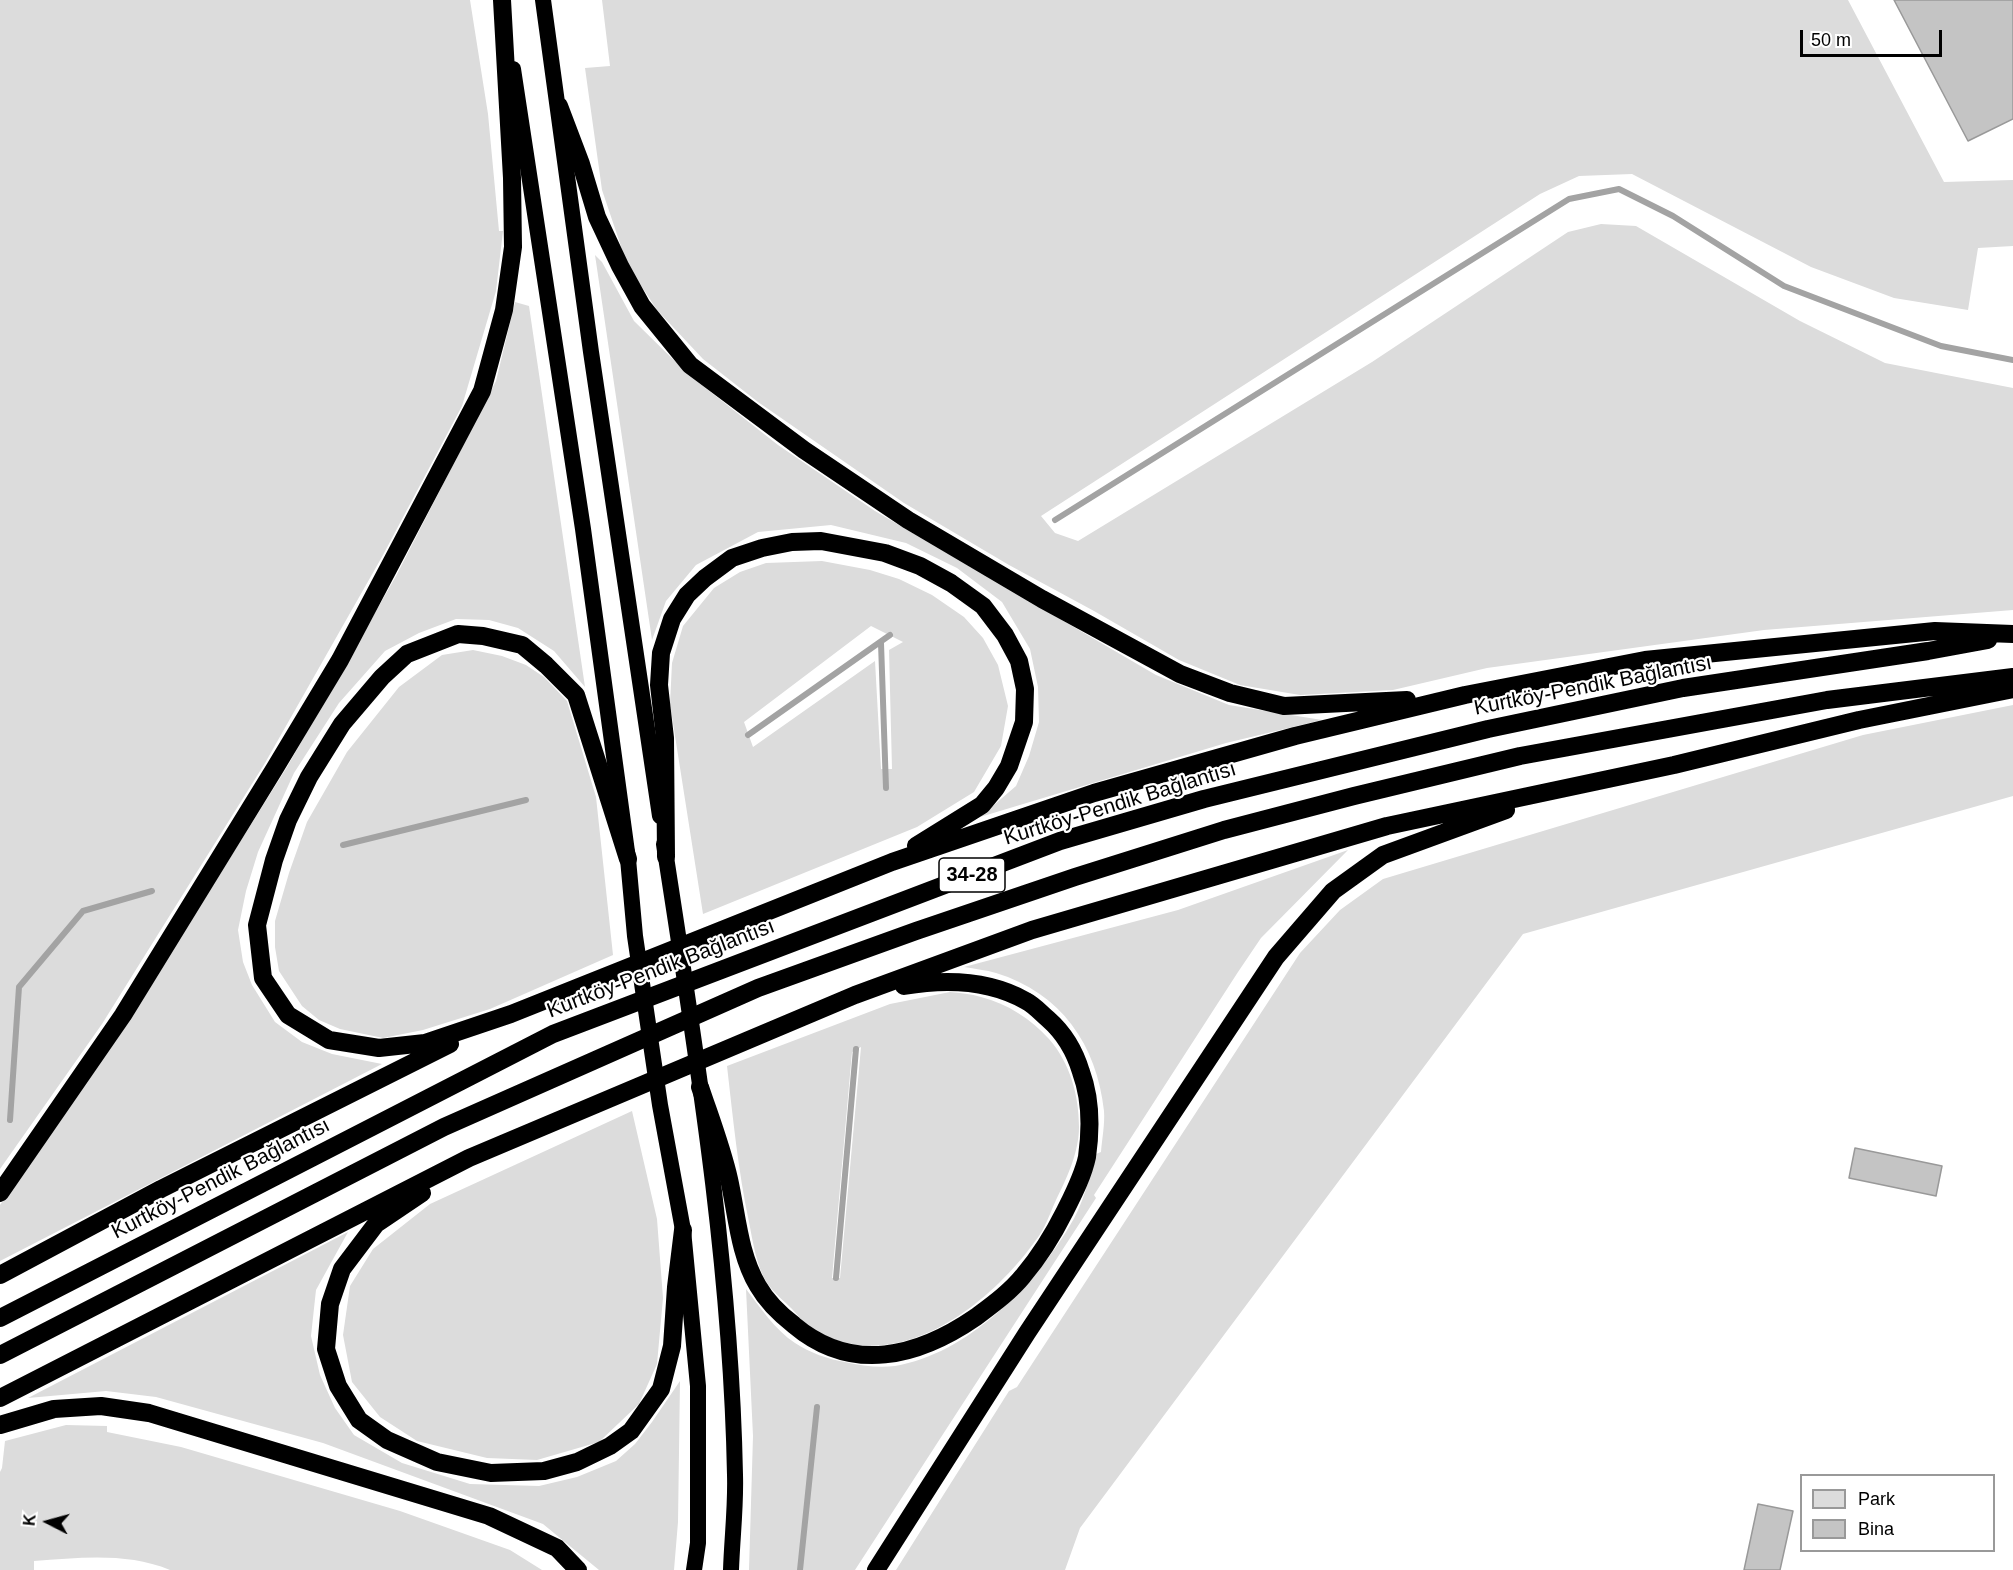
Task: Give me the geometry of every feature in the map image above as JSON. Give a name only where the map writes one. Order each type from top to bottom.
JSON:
[{"type":"highway","points":[[502,0],[583,529],[628,859],[635,936],[660,1105],[683,1230],[698,1386],[698,1543],[694,1570]]},
{"type":"highway","points":[[0,1193],[123,1015],[293,739],[340,660],[482,391],[504,310],[513,247],[512,178],[502,0]]},
{"type":"highway","points":[[543,0],[608,467],[676,918],[719,1232],[730,1353],[735,1478],[731,1570]]},
{"type":"highway","points":[[559,106],[581,164],[597,217],[620,266],[642,306],[690,365],[804,450],[908,520],[1042,599],[1180,674],[1230,693],[1284,706],[1370,703],[1465,695]]},
{"type":"highway","points":[[666,857],[665,738],[659,686],[661,653],[672,619],[687,595],[732,558],[762,548],[792,542],[821,541],[885,553],[920,566],[951,584],[983,606],[1005,635],[1019,661],[1024,689],[1024,722],[1008,766],[996,788],[982,805],[892,862]]},
{"type":"highway","points":[[628,859],[576,695],[522,645],[483,636],[458,634],[407,654],[382,677],[342,724],[309,777],[288,820],[274,860],[258,925],[263,978],[288,1015],[329,1040],[379,1048],[425,1043],[511,1014],[892,862],[1094,793],[1295,736],[1465,695],[1645,660],[1935,631],[2013,634]]},
{"type":"highway","name":"Kurtköy-Pendik Bağlantısı","points":[[0,1318],[553,1034],[1060,841],[1203,799],[1488,729],[1683,688],[1928,651],[2013,634]]},
{"type":"highway","name":"34-28","points":[[0,1355],[444,1126],[758,988],[1075,877],[1224,830],[1520,756],[1827,700],[2013,677]]},
{"type":"highway","points":[[0,1398],[469,1158],[855,995],[1032,930],[1387,826],[1674,765],[1859,720],[2013,689]]},
{"type":"highway","points":[[876,1570],[1028,1333],[1276,957],[1333,891],[1383,855],[1568,787]]},
{"type":"highway","points":[[700,1087],[728,1176],[744,1255],[758,1287],[784,1317],[807,1336],[833,1350],[864,1355],[896,1354],[927,1345],[958,1329],[992,1306],[1022,1278],[1050,1242],[1074,1193],[1086,1159],[1090,1124],[1088,1092],[1074,1052],[1053,1024],[1028,1002],[1000,989],[970,983],[930,981],[855,995]]},
{"type":"highway","points":[[0,1275],[161,1189],[511,1014]]},
{"type":"highway","points":[[469,1158],[376,1224],[342,1269],[330,1304],[327,1349],[338,1386],[359,1420],[387,1440],[437,1462],[491,1473],[544,1471],[577,1462],[610,1446],[631,1431],[661,1389],[672,1346],[675,1287],[683,1230]]},
{"type":"highway","points":[[0,1425],[54,1409],[101,1406],[149,1413],[489,1516],[557,1548],[578,1570]]},
{"type":"green space","points":[[0,0],[470,0],[488,114],[499,231],[503,231],[496,291],[462,406],[383,555],[265,763],[102,1024],[0,1169]]},
{"type":"green space","points":[[602,0],[1848,0],[1944,182],[2013,180],[2013,246],[1978,248],[1968,310],[1894,298],[1811,267],[1632,174],[1579,176],[1540,194],[1041,516],[1055,533],[1078,541],[1372,362],[1568,232],[1601,224],[1636,226],[1800,321],[1885,363],[2013,388],[2013,610],[1764,630],[1487,668],[1393,690],[1300,695],[1240,685],[1179,660],[904,503],[758,402],[703,359],[657,310],[627,264],[602,190],[585,68],[610,66]]},
{"type":"green space","points":[[595,255],[602,262],[634,321],[689,375],[778,445],[875,511],[1156,675],[1229,705],[1322,720],[1226,743],[980,817],[1016,786],[1029,756],[1039,722],[1038,687],[1030,649],[1002,602],[957,568],[906,543],[831,525],[758,532],[696,565],[666,601],[652,640]]},
{"type":"green space","points":[[515,302],[529,306],[585,687],[554,651],[518,628],[489,620],[456,619],[419,633],[385,651],[339,703],[294,773],[258,852],[246,891],[238,930],[243,962],[252,985],[275,1022],[302,1042],[332,1054],[382,1064],[0,1261],[0,1205],[124,1027],[287,767],[396,576],[496,381]]},
{"type":"green space","points":[[822,561],[870,570],[899,579],[932,595],[964,617],[983,638],[998,665],[1008,706],[1001,746],[974,792],[917,827],[703,914],[670,704],[672,663],[683,626],[714,588],[740,572],[766,563]],"holes":[[[871,626],[903,642],[889,650],[892,769],[881,769],[875,661],[753,747],[744,722]]]},
{"type":"green space","points":[[473,650],[502,656],[526,665],[544,677],[567,701],[596,797],[613,955],[490,1009],[423,1030],[383,1038],[340,1029],[319,1020],[302,1006],[279,971],[275,947],[275,921],[289,873],[307,822],[347,752],[399,687],[442,655]]},
{"type":"green space","points":[[2013,705],[2013,796],[1523,934],[1080,1528],[1065,1570],[896,1570],[1009,1391],[1017,1387],[1300,953],[1340,910],[1383,879],[1863,735]]},
{"type":"green space","points":[[1348,850],[1261,938],[855,1570],[749,1570],[753,1436],[746,1289],[781,1332],[813,1353],[839,1361],[877,1367],[895,1366],[922,1359],[948,1348],[972,1333],[996,1314],[1037,1272],[1074,1219],[1096,1154],[1101,1152],[1104,1111],[1100,1087],[1084,1044],[1072,1025],[1057,1008],[1019,982],[992,972],[964,967],[1178,910]]},
{"type":"green space","points":[[950,992],[991,1000],[1018,1013],[1049,1039],[1063,1058],[1075,1091],[1079,1127],[1072,1165],[1047,1221],[1039,1236],[1016,1265],[966,1311],[937,1329],[906,1341],[874,1346],[843,1342],[811,1328],[772,1290],[763,1276],[755,1253],[742,1183],[727,1066],[890,1004]],"holes":[[[861,1047],[840,1278],[832,1278],[852,1052]]]},
{"type":"green space","points":[[632,1111],[657,1219],[663,1298],[657,1364],[639,1404],[599,1442],[537,1460],[487,1458],[417,1441],[380,1417],[352,1382],[343,1335],[350,1286],[373,1249],[430,1204]]},
{"type":"green space","points":[[348,1232],[316,1290],[311,1336],[320,1375],[335,1408],[354,1435],[402,1463],[470,1484],[539,1486],[577,1477],[616,1461],[635,1444],[680,1381],[678,1522],[674,1570],[599,1570],[543,1524],[323,1443],[156,1397],[106,1391],[28,1398]]},
{"type":"green space","points":[[66,1425],[107,1426],[107,1432],[181,1447],[400,1511],[510,1550],[542,1570],[170,1570],[137,1561],[103,1558],[34,1561],[34,1570],[0,1570],[0,1472],[5,1441]]},
{"type":"building","points":[[1894,0],[2013,0],[2013,119],[1968,141]]},
{"type":"building","points":[[1855,1148],[1942,1166],[1936,1196],[1849,1178]]},
{"type":"building","points":[[1758,1504],[1793,1511],[1780,1570],[1744,1570]]},
{"type":"waterway","points":[[1055,520],[1569,199],[1619,189],[1673,216],[1784,286],[1941,346],[2013,360]]},
{"type":"waterway","points":[[748,735],[890,635]]},
{"type":"waterway","points":[[881,643],[886,788]]},
{"type":"waterway","points":[[343,845],[526,800]]},
{"type":"waterway","points":[[10,1120],[19,987],[83,911],[152,891]]},
{"type":"waterway","points":[[836,1278],[856,1049]]},
{"type":"waterway","points":[[800,1570],[817,1407]]}]
